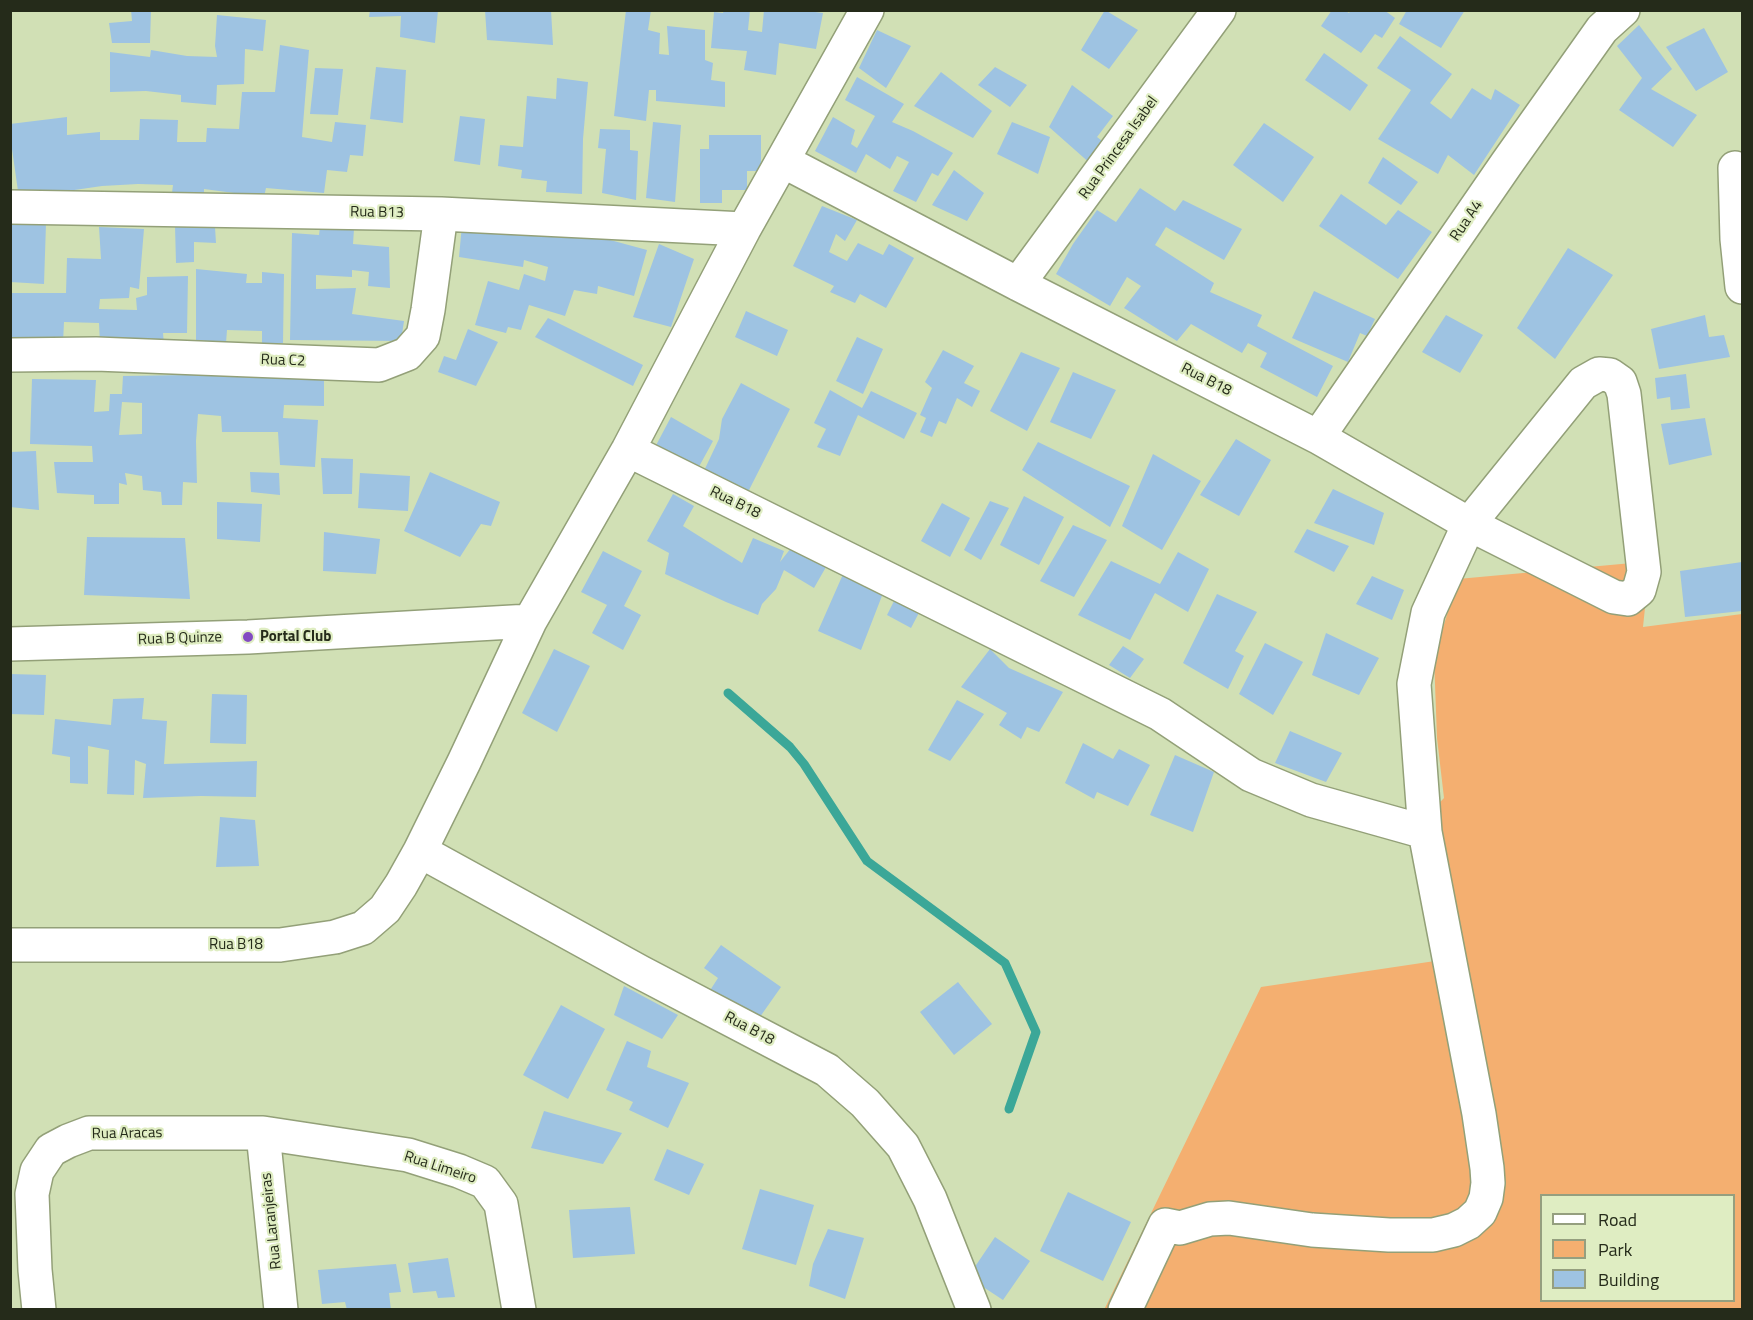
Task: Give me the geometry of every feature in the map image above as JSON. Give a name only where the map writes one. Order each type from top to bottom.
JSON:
[{"type":"street","name":"Rua B18","points":[[10,945],[280,945],[335,937],[363,928],[384,909],[420,851],[530,621],[628,450],[744,229],[867,10]]},
{"type":"street","name":"Rua Princesa Isabel","points":[[1018,284],[1219,10]]},
{"type":"street","name":"Rua A4","points":[[1318,437],[1602,29],[1623,10]]},
{"type":"street","name":"Rua B18","points":[[783,160],[1018,284],[1318,437],[1469,524],[1614,597],[1628,599],[1639,590],[1644,572],[1624,394],[1620,382],[1610,375],[1599,374],[1583,383],[1469,524]]},
{"type":"street","points":[[1735,168],[1737,239],[1743,287]]},
{"type":"street","name":"Rua B13","points":[[10,207],[441,214],[744,229]]},
{"type":"street","name":"Rua C2","points":[[10,355],[96,354],[379,365],[407,354],[423,336],[441,214]]},
{"type":"street","name":"Rua B18","points":[[628,450],[1160,714],[1251,775],[1311,800],[1425,832]]},
{"type":"street","points":[[1125,1310],[1165,1225],[1180,1228],[1210,1219],[1229,1218],[1312,1230],[1389,1235],[1434,1235],[1454,1230],[1468,1223],[1480,1212],[1488,1183],[1488,1168],[1425,832],[1414,684],[1428,613],[1469,524]]},
{"type":"street","name":"Rua B Quinze","points":[[10,644],[248,637],[530,621]]},
{"type":"street","name":"Rua B18","points":[[420,851],[640,972],[826,1070],[865,1103],[903,1146],[930,1199],[974,1310]]},
{"type":"street","name":"Rua Aracas","points":[[39,1310],[34,1270],[32,1194],[37,1171],[51,1150],[89,1134],[263,1133]]},
{"type":"street","name":"Rua Laranjeiras","points":[[263,1133],[281,1310]]},
{"type":"street","name":"Rua Limeiro","points":[[263,1133],[408,1155],[485,1182],[501,1204],[519,1310]]},
{"type":"green space","points":[[1632,563],[1648,579],[1643,627],[1742,614],[1742,1309],[1104,1310],[1261,987],[1455,958],[1429,814],[1444,798],[1437,738],[1434,657],[1458,579]]},
{"type":"building","points":[[131,10],[151,10],[150,43],[112,43],[109,23],[132,21]]},
{"type":"building","points":[[370,10],[438,10],[435,43],[400,37],[401,16],[369,17]]},
{"type":"building","points":[[485,10],[551,10],[553,45],[487,40]]},
{"type":"building","points":[[626,10],[651,10],[648,30],[660,33],[659,54],[669,55],[667,26],[705,30],[705,60],[713,63],[711,80],[725,82],[725,107],[656,101],[656,90],[649,90],[646,121],[614,116]]},
{"type":"building","points":[[724,10],[750,10],[748,30],[762,32],[764,10],[800,10],[823,13],[816,49],[779,43],[776,75],[744,70],[747,51],[711,48],[714,12],[723,13]]},
{"type":"building","points":[[1105,10],[1138,30],[1109,69],[1081,50]]},
{"type":"building","points":[[1332,10],[1344,10],[1349,13],[1351,10],[1384,10],[1395,18],[1382,38],[1375,34],[1361,53],[1321,26]]},
{"type":"building","points":[[1407,10],[1465,10],[1441,48],[1399,24]]},
{"type":"building","points":[[217,15],[266,20],[263,51],[245,49],[244,84],[217,85],[216,105],[181,102],[181,95],[146,91],[110,92],[110,52],[150,57],[151,50],[187,56],[217,57],[215,46]]},
{"type":"building","points":[[1639,25],[1672,69],[1651,89],[1697,115],[1673,147],[1619,110],[1642,78],[1617,46]]},
{"type":"building","points":[[1704,28],[1728,72],[1696,91],[1666,47]]},
{"type":"building","points":[[877,30],[911,46],[886,88],[859,68]]},
{"type":"building","points":[[1400,36],[1452,74],[1430,103],[1451,119],[1472,88],[1491,100],[1495,89],[1520,105],[1474,175],[1448,155],[1438,174],[1378,139],[1411,90],[1377,68]]},
{"type":"building","points":[[280,45],[309,50],[302,137],[332,142],[335,122],[366,125],[363,156],[350,155],[347,172],[327,170],[324,193],[266,188],[264,197],[204,189],[204,196],[172,193],[173,185],[138,184],[102,186],[19,198],[12,149],[10,149],[10,124],[67,117],[67,135],[100,132],[100,140],[139,140],[140,119],[178,120],[177,142],[206,142],[207,128],[239,129],[242,92],[275,92]]},
{"type":"building","points":[[1324,53],[1368,85],[1350,111],[1305,80]]},
{"type":"building","points":[[376,67],[406,70],[403,123],[370,119]]},
{"type":"building","points":[[995,67],[1027,85],[1010,107],[978,85]]},
{"type":"building","points":[[315,68],[343,69],[338,115],[310,114]]},
{"type":"building","points":[[941,72],[992,111],[973,138],[914,106]]},
{"type":"building","points":[[857,77],[904,104],[892,122],[953,153],[938,176],[932,173],[916,202],[893,191],[909,162],[897,156],[890,169],[866,154],[856,173],[815,151],[833,117],[855,130],[851,144],[857,148],[875,116],[845,100]]},
{"type":"building","points":[[557,78],[588,82],[583,139],[582,194],[546,192],[547,181],[521,178],[522,170],[498,166],[500,145],[523,147],[527,96],[556,99]]},
{"type":"building","points":[[1072,85],[1113,116],[1097,137],[1110,147],[1092,165],[1049,127]]},
{"type":"building","points":[[460,116],[485,119],[480,165],[454,161]]},
{"type":"building","points":[[653,122],[681,125],[675,202],[646,198]]},
{"type":"building","points":[[1012,122],[1050,137],[1038,174],[997,154]]},
{"type":"building","points":[[1264,123],[1314,157],[1283,202],[1233,165]]},
{"type":"building","points":[[600,129],[630,130],[630,150],[638,151],[636,200],[602,193],[606,149],[598,148]]},
{"type":"building","points":[[709,135],[761,135],[761,171],[747,171],[747,190],[722,190],[722,203],[700,203],[700,149],[709,149]]},
{"type":"building","points":[[1383,157],[1418,182],[1401,205],[1368,183]]},
{"type":"building","points":[[954,170],[984,193],[967,221],[932,205]]},
{"type":"building","points":[[1140,188],[1175,211],[1183,200],[1242,229],[1224,260],[1166,227],[1155,245],[1214,283],[1210,292],[1262,315],[1257,326],[1333,366],[1317,397],[1260,367],[1267,353],[1248,343],[1242,353],[1191,324],[1177,341],[1124,308],[1141,286],[1127,277],[1110,306],[1056,274],[1073,244],[1097,210],[1116,222]]},
{"type":"building","points":[[1341,194],[1386,225],[1398,210],[1432,232],[1398,279],[1319,226]]},
{"type":"building","points":[[822,206],[857,220],[845,241],[836,234],[829,252],[847,261],[858,243],[883,255],[889,244],[914,258],[886,308],[860,294],[855,303],[830,292],[834,286],[793,266]]},
{"type":"building","points":[[10,224],[46,224],[44,284],[10,282]]},
{"type":"building","points":[[462,225],[577,231],[647,250],[634,296],[598,286],[597,294],[574,290],[565,316],[529,305],[521,330],[508,327],[506,333],[475,325],[488,281],[519,290],[524,274],[545,281],[548,267],[524,260],[523,267],[459,257]]},
{"type":"building","points":[[175,226],[215,227],[216,243],[194,242],[194,262],[176,263]]},
{"type":"building","points":[[99,227],[144,229],[139,289],[130,287],[129,298],[100,299],[99,309],[137,310],[136,298],[147,295],[147,277],[188,276],[187,333],[163,333],[164,345],[100,343],[99,323],[64,322],[63,343],[10,338],[10,293],[66,293],[67,258],[101,259]]},
{"type":"building","points":[[320,227],[354,229],[353,244],[389,247],[390,288],[368,286],[369,272],[352,270],[352,277],[316,275],[316,289],[356,288],[352,314],[404,321],[401,341],[290,340],[292,233],[319,235]]},
{"type":"building","points":[[659,244],[694,259],[671,327],[633,317]]},
{"type":"building","points":[[1568,248],[1613,275],[1555,359],[1517,328]]},
{"type":"building","points":[[196,269],[247,274],[246,283],[262,283],[262,272],[284,274],[283,343],[262,344],[262,331],[227,330],[226,343],[196,340]]},
{"type":"building","points":[[1314,291],[1375,319],[1367,336],[1360,333],[1348,362],[1292,338]]},
{"type":"building","points":[[746,311],[788,330],[777,356],[735,337]]},
{"type":"building","points":[[1446,315],[1483,335],[1460,373],[1422,352]]},
{"type":"building","points":[[1705,315],[1709,337],[1724,335],[1730,357],[1659,369],[1651,329]]},
{"type":"building","points":[[548,318],[643,365],[633,386],[535,337]]},
{"type":"building","points":[[468,329],[498,342],[476,386],[438,372],[444,356],[456,360]]},
{"type":"building","points":[[857,337],[883,349],[863,394],[836,381]]},
{"type":"building","points":[[943,350],[974,366],[964,383],[980,391],[972,407],[957,398],[946,424],[939,421],[932,437],[920,432],[926,418],[920,415],[932,388],[925,382]]},
{"type":"building","points":[[1021,352],[1060,368],[1027,431],[990,411]]},
{"type":"building","points":[[1073,372],[1116,390],[1091,439],[1050,422]]},
{"type":"building","points":[[254,374],[324,377],[324,406],[284,405],[283,418],[318,420],[315,467],[280,465],[278,432],[222,432],[221,416],[198,414],[197,483],[183,482],[182,505],[162,505],[161,492],[143,490],[142,476],[125,473],[127,485],[119,483],[119,504],[94,504],[94,495],[57,493],[54,462],[93,462],[92,446],[30,444],[32,379],[96,380],[94,412],[109,411],[110,394],[122,394],[123,376]],"holes":[[[122,402],[142,403],[142,434],[119,435]]]},
{"type":"building","points":[[1686,374],[1690,408],[1671,410],[1670,397],[1657,399],[1655,378]]},
{"type":"building","points":[[741,383],[790,409],[746,496],[702,475],[719,439],[722,419]]},
{"type":"building","points":[[830,390],[862,408],[871,391],[917,413],[904,439],[858,415],[840,456],[817,447],[826,429],[814,423]]},
{"type":"building","points":[[671,417],[713,441],[695,474],[653,451]]},
{"type":"building","points":[[1705,418],[1712,455],[1669,465],[1661,424]]},
{"type":"building","points":[[1236,439],[1271,460],[1239,516],[1200,495]]},
{"type":"building","points":[[1038,442],[1130,486],[1110,527],[1022,470]]},
{"type":"building","points":[[36,451],[39,510],[10,507],[10,452]]},
{"type":"building","points":[[1153,454],[1201,481],[1162,550],[1122,526]]},
{"type":"building","points":[[321,458],[353,459],[352,494],[323,494]]},
{"type":"building","points":[[250,472],[279,473],[280,495],[251,492]]},
{"type":"building","points":[[430,472],[500,502],[491,526],[481,524],[460,557],[404,531]]},
{"type":"building","points":[[360,473],[410,476],[408,511],[358,508]]},
{"type":"building","points":[[1333,489],[1384,513],[1374,545],[1314,523]]},
{"type":"building","points":[[673,494],[694,506],[683,526],[742,563],[753,538],[784,551],[780,562],[791,548],[826,567],[814,588],[784,570],[776,589],[762,604],[758,615],[665,574],[669,553],[647,541]]},
{"type":"building","points":[[1024,496],[1064,517],[1039,565],[1000,545]]},
{"type":"building","points":[[990,501],[1009,508],[981,560],[964,550]]},
{"type":"building","points":[[217,502],[262,504],[260,542],[217,539]]},
{"type":"building","points":[[942,503],[970,518],[950,557],[921,541]]},
{"type":"building","points":[[1073,525],[1107,540],[1074,597],[1040,581]]},
{"type":"building","points":[[1307,529],[1349,546],[1334,572],[1294,552]]},
{"type":"building","points":[[324,532],[380,539],[376,574],[323,571]]},
{"type":"building","points":[[87,537],[185,538],[190,599],[84,595]]},
{"type":"building","points":[[603,551],[642,571],[624,606],[641,615],[623,650],[592,633],[607,605],[581,592]]},
{"type":"building","points":[[1178,552],[1209,569],[1188,612],[1155,593],[1130,640],[1078,615],[1111,561],[1160,584]]},
{"type":"building","points":[[1742,562],[1742,611],[1685,617],[1680,571]]},
{"type":"building","points":[[844,572],[885,588],[861,650],[818,631]]},
{"type":"building","points":[[1372,576],[1404,590],[1392,620],[1356,604]]},
{"type":"building","points":[[1217,594],[1257,612],[1235,651],[1244,656],[1228,689],[1183,663]]},
{"type":"building","points":[[896,597],[922,607],[911,628],[887,615]]},
{"type":"building","points":[[1326,633],[1379,658],[1359,695],[1312,675]]},
{"type":"building","points":[[1265,643],[1303,662],[1273,715],[1239,694]]},
{"type":"building","points":[[1123,646],[1144,659],[1130,678],[1109,665]]},
{"type":"building","points":[[554,649],[590,666],[557,732],[522,713]]},
{"type":"building","points":[[990,649],[1009,668],[1063,692],[1039,732],[1027,727],[1021,739],[999,725],[1007,713],[961,687]]},
{"type":"building","points":[[10,674],[46,675],[44,715],[10,714]]},
{"type":"building","points":[[212,694],[247,695],[246,744],[210,743]]},
{"type":"building","points":[[144,698],[142,719],[167,721],[164,764],[257,761],[256,797],[143,798],[146,764],[135,760],[134,795],[107,794],[109,750],[88,746],[88,784],[70,783],[70,757],[52,754],[55,719],[111,725],[113,699]]},
{"type":"building","points":[[957,700],[984,714],[950,761],[928,750]]},
{"type":"building","points":[[1290,731],[1342,753],[1326,782],[1275,763]]},
{"type":"building","points":[[1083,743],[1113,759],[1119,749],[1150,765],[1128,806],[1097,792],[1094,799],[1065,783]]},
{"type":"building","points":[[1175,755],[1214,772],[1193,832],[1150,815]]},
{"type":"building","points":[[220,817],[255,820],[259,866],[216,867]]},
{"type":"building","points":[[721,945],[781,987],[755,1024],[709,992],[718,978],[704,968]]},
{"type":"building","points":[[958,982],[992,1024],[954,1055],[920,1012]]},
{"type":"building","points":[[624,986],[678,1015],[662,1039],[614,1015]]},
{"type":"building","points":[[561,1005],[605,1029],[568,1099],[523,1075]]},
{"type":"building","points":[[627,1041],[651,1051],[647,1067],[689,1083],[668,1128],[629,1110],[633,1102],[606,1090]]},
{"type":"building","points":[[544,1111],[622,1133],[603,1164],[531,1148]]},
{"type":"building","points":[[667,1149],[704,1164],[689,1195],[654,1180]]},
{"type":"building","points":[[760,1189],[814,1205],[796,1265],[742,1249]]},
{"type":"building","points":[[1068,1192],[1131,1222],[1103,1281],[1040,1251]]},
{"type":"building","points":[[630,1207],[635,1254],[573,1258],[569,1210]]},
{"type":"building","points":[[828,1229],[864,1238],[845,1299],[809,1286],[813,1264]]},
{"type":"building","points":[[995,1237],[1030,1261],[1003,1300],[968,1277]]},
{"type":"building","points":[[448,1258],[455,1297],[438,1298],[436,1291],[413,1293],[408,1263]]},
{"type":"building","points":[[396,1264],[401,1292],[389,1293],[391,1310],[347,1310],[345,1302],[322,1304],[318,1270]]},
{"type":"waterway","points":[[728,693],[790,747],[804,764],[867,861],[1005,963],[1036,1032],[1009,1109]]},
{"type":"place","name":"Portal Club","points":[[248,637]]}]
